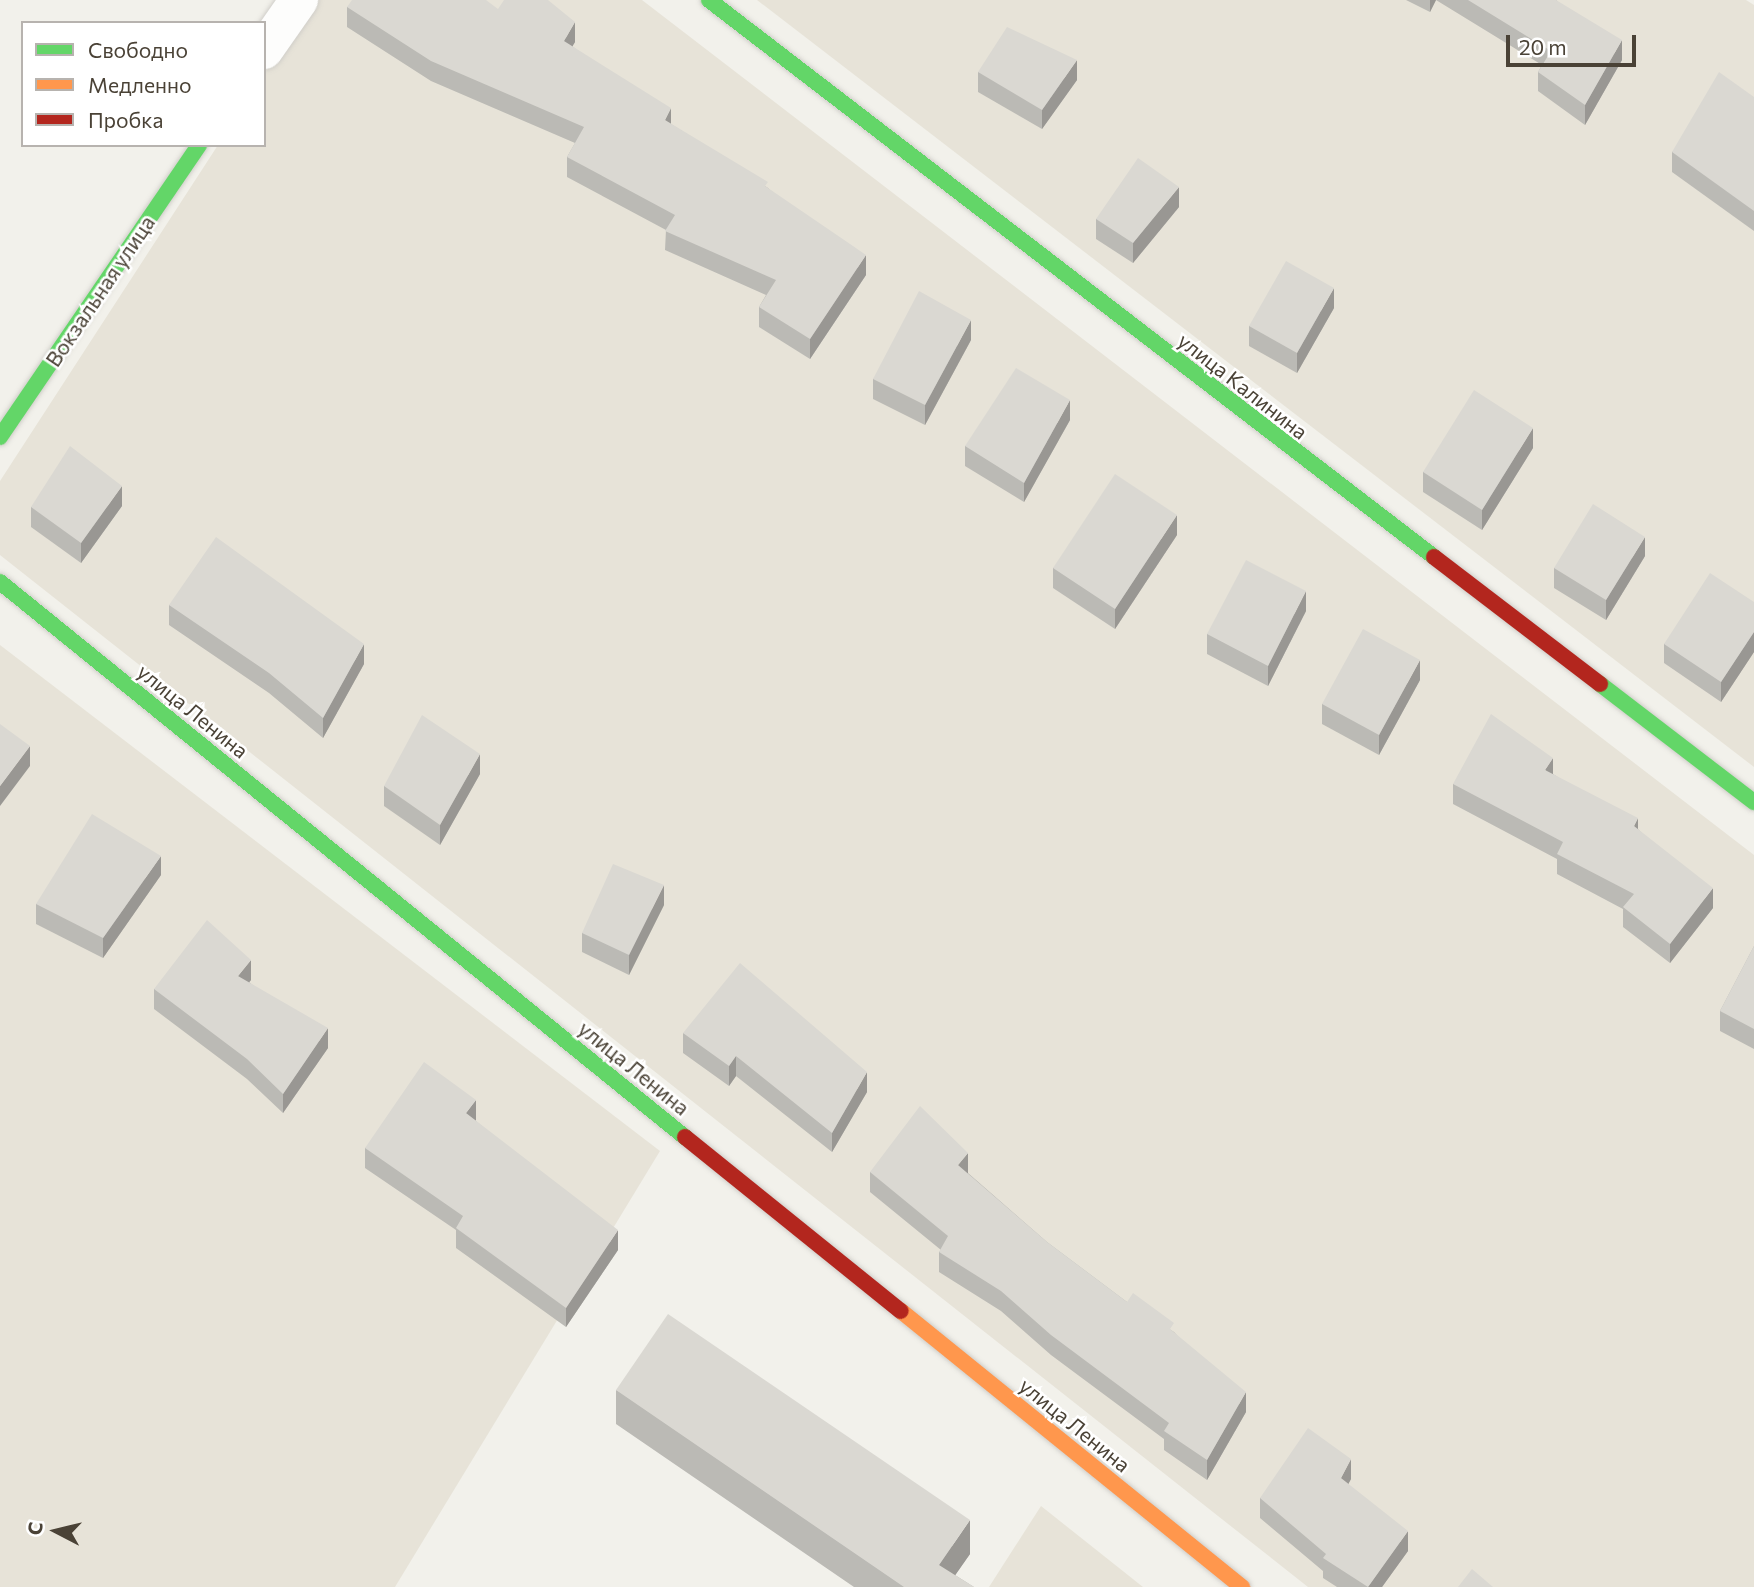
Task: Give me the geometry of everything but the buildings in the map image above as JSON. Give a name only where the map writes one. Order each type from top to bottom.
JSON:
[{"type":"street","points":[[266,47],[299,0]]},
{"type":"street","name":"улица Калинина","points":[[709,0],[1754,802]]},
{"type":"street","name":"Вокзальная улица","points":[[0,436],[198,147]]},
{"type":"street","name":"улица Ленина","points":[[0,582],[1242,1587]]},
{"type":"shaded area","points":[[313,0],[642,0],[1754,855],[1754,1587],[1308,1587],[0,555],[0,481],[217,147],[266,147],[266,71]]},
{"type":"shaded area","points":[[757,0],[1746,0],[1754,5],[1754,767]]},
{"type":"shaded area","points":[[0,645],[660,1151],[395,1587],[0,1587]]},
{"type":"shaded area","points":[[1041,1506],[1143,1587],[989,1587]]},
{"type":"traffic: fast","points":[[709,0],[1434,557]]},
{"type":"traffic: fast","points":[[0,437],[198,147]]},
{"type":"traffic: fast","points":[[0,582],[685,1137]]},
{"type":"traffic: fast","points":[[1600,684],[1754,802]]},
{"type":"traffic: slow","points":[[901,1311],[1242,1587]]},
{"type":"traffic: jam","points":[[1434,557],[1600,684]]},
{"type":"traffic: jam","points":[[685,1137],[901,1311]]}]
